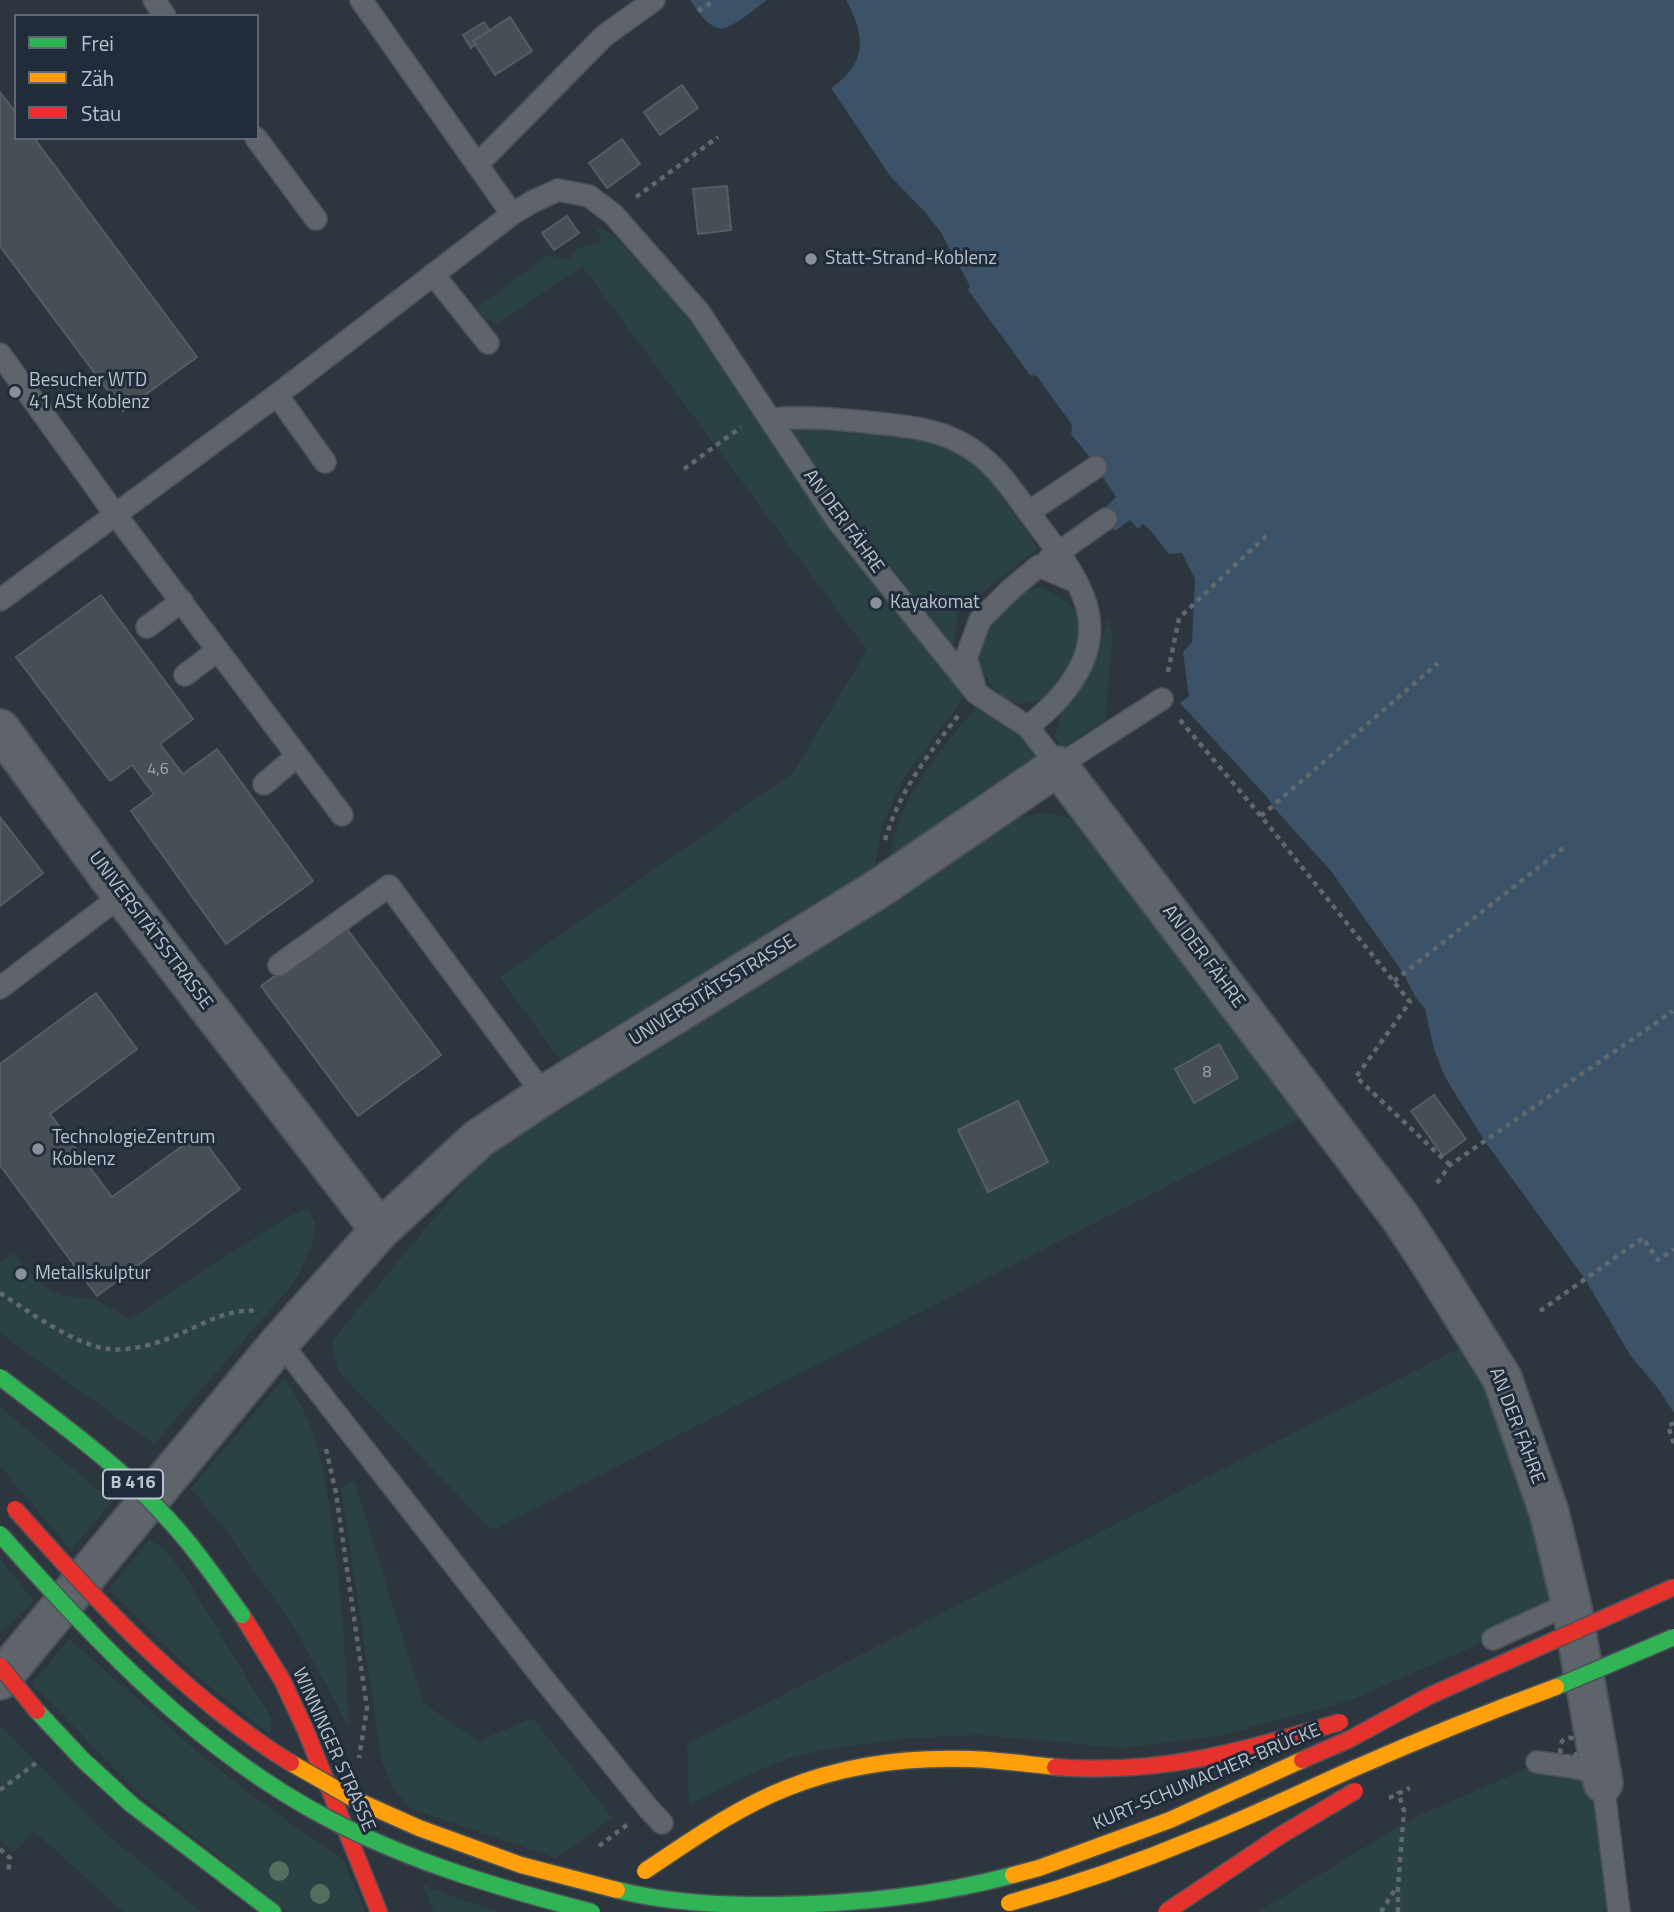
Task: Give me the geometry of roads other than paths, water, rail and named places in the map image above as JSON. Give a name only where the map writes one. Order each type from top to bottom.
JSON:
[{"type":"main road","name":"WINNINGER STRASSE","points":[[0,1377],[96,1453],[157,1507],[209,1569],[242,1615],[268,1656],[298,1713],[379,1912]]},
{"type":"main road","name":"KURT-SCHUMACHER-BRÜCKE","points":[[15,1510],[138,1642],[184,1684],[232,1722],[296,1766],[354,1799],[419,1828],[522,1865],[630,1893],[732,1905],[831,1904],[914,1896],[1039,1868],[1182,1815],[1350,1740],[1429,1696],[1674,1587]]},
{"type":"main road","points":[[0,1534],[81,1624],[154,1693],[204,1735],[293,1798],[337,1823],[471,1879],[592,1912]]},
{"type":"main road","points":[[995,1907],[1063,1888],[1202,1836],[1356,1768],[1674,1637]]},
{"type":"main road","points":[[0,1665],[75,1752],[133,1805],[272,1912]]},
{"type":"main road","points":[[1466,1739],[1537,1706],[1569,1682]]},
{"type":"main road","points":[[645,1871],[755,1802],[801,1782],[836,1772],[886,1763],[926,1760],[971,1759],[1042,1766],[1123,1768],[1174,1763],[1239,1752],[1429,1696]]},
{"type":"main road","points":[[1166,1912],[1281,1835],[1370,1782]]},
{"type":"street","name":"UNIVERSITÄTSSTRASSE","points":[[0,729],[122,895],[380,1230]]},
{"type":"street","name":"UNIVERSITÄTSSTRASSE","points":[[0,1680],[273,1329],[478,1139],[544,1095],[878,889],[1058,766]]},
{"type":"street","name":"AN DER FÄHRE","points":[[1058,766],[1400,1217],[1502,1378],[1549,1512],[1571,1604],[1588,1757]]},
{"type":"lane","points":[[362,0],[512,214]]},
{"type":"lane","points":[[477,164],[604,36],[654,0]]},
{"type":"lane","points":[[257,140],[316,219]]},
{"type":"lane","name":"AN DER FÄHRE","points":[[0,600],[277,396],[512,214],[558,190],[589,196],[613,214],[699,312],[837,520],[976,693],[1028,727],[1058,766]]},
{"type":"lane","points":[[433,274],[488,344]]},
{"type":"lane","points":[[0,354],[115,514],[342,815]]},
{"type":"lane","points":[[277,396],[326,462]]},
{"type":"lane","points":[[767,414],[905,426],[937,433],[964,444],[995,468],[1058,551],[1085,598],[1091,624],[1088,652],[1076,676],[1059,699],[1028,727]]},
{"type":"lane","points":[[1029,512],[1096,467]]},
{"type":"lane","points":[[976,693],[966,658],[980,620],[1039,566],[1106,519]]},
{"type":"lane","points":[[1039,566],[1077,582]]},
{"type":"lane","points":[[147,627],[182,601]]},
{"type":"lane","points":[[185,675],[218,650]]},
{"type":"lane","points":[[1058,766],[1162,699]]},
{"type":"lane","points":[[264,784],[298,756]]},
{"type":"lane","points":[[279,965],[389,886],[544,1095]]},
{"type":"lane","points":[[0,988],[122,895]]},
{"type":"lane","points":[[273,1329],[542,1677],[662,1823]]},
{"type":"lane","points":[[1493,1639],[1571,1604]]},
{"type":"lane","points":[[1537,1762],[1573,1767],[1588,1757]]},
{"type":"lane","name":"AN DER FÄHRE","points":[[1588,1757],[1619,1912]]},
{"type":"water","points":[[690,0],[767,0],[736,23],[718,28],[702,17]]},
{"type":"water","points":[[846,0],[1674,0],[1674,1413],[1657,1387],[1630,1355],[1585,1279],[1484,1140],[1445,1077],[1434,1049],[1425,1009],[1403,973],[1331,871],[1180,703],[1189,696],[1183,652],[1192,642],[1195,579],[1182,553],[1169,554],[1143,524],[1138,529],[1130,520],[1115,531],[1101,512],[1116,497],[1071,434],[1072,425],[1037,376],[1030,375],[968,290],[970,286],[940,231],[890,176],[831,88],[851,69],[860,48],[857,25]]},
{"type":"place","name":"Statt-Strand-Koblenz","points":[[811,259]]},
{"type":"place","name":"Besucher WTD 41 ASt Koblenz","points":[[15,392]]},
{"type":"place","name":"Kayakomat","points":[[876,603]]},
{"type":"place","name":"TechnologieZentrum Koblenz","points":[[38,1149]]},
{"type":"place","name":"Metallskulptur","points":[[21,1274]]}]
